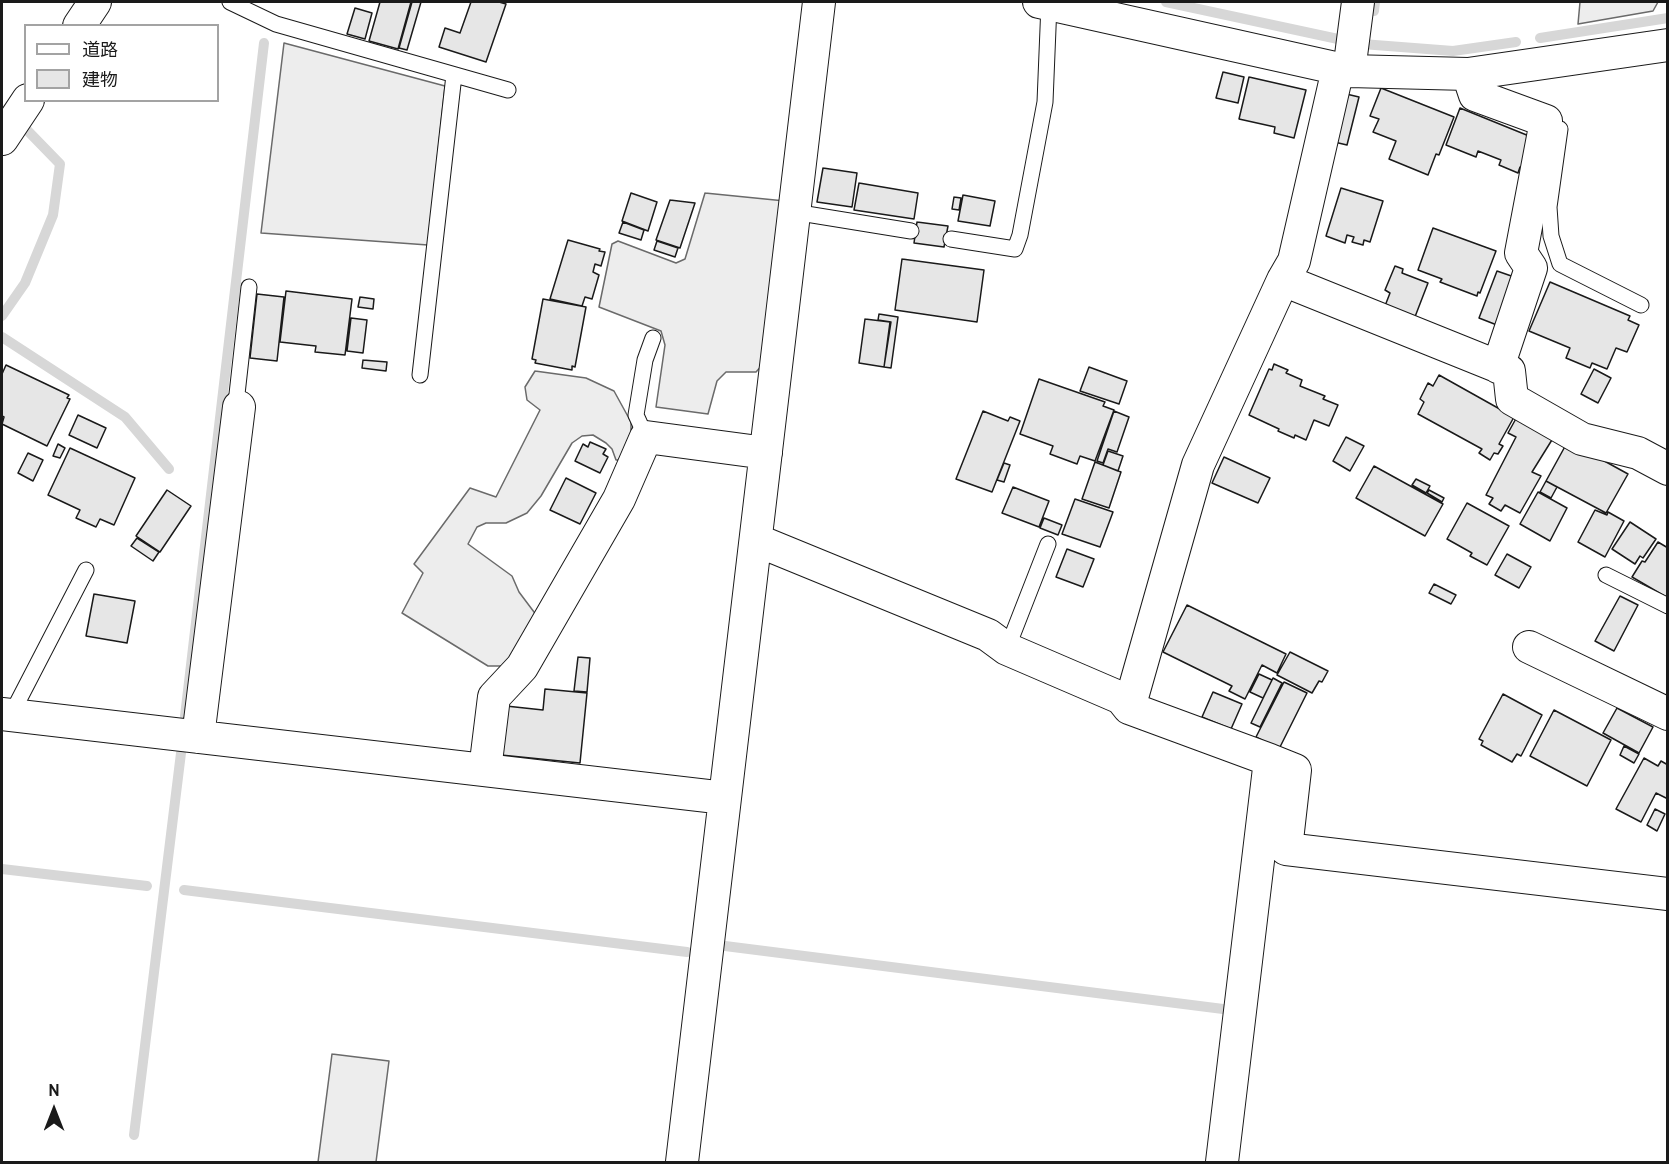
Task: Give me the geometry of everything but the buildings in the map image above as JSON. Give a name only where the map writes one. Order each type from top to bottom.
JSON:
[{"type":"street","points":[[80,24],[95,2]]},
{"type":"street","points":[[682,1162],[819,2]]},
{"type":"street","points":[[1129,708],[1198,465],[1283,280],[1294,261],[1344,70],[1358,2]]},
{"type":"street","points":[[1044,3],[1344,70],[1468,74],[1668,45]]},
{"type":"street","points":[[1468,74],[1475,95],[1546,121],[1521,253],[1531,268],[1498,367]]},
{"type":"street","points":[[2,139],[27,102]]},
{"type":"street","points":[[1283,280],[1509,371],[1512,399],[1582,439],[1638,453],[1668,469]]},
{"type":"street","points":[[198,737],[239,407]]},
{"type":"street","points":[[485,770],[494,697],[522,667],[619,499],[646,437],[766,453]]},
{"type":"street","points":[[756,540],[988,635],[1007,649],[1121,698],[1129,708],[1295,770],[1286,849],[1668,894]]},
{"type":"street","points":[[1529,647],[1668,714]]},
{"type":"street","points":[[6,715],[725,798]]},
{"type":"street","points":[[1222,1162],[1270,760]]},
{"type":"lane","points":[[230,2],[276,24],[508,90]]},
{"type":"lane","points":[[951,238],[1015,249],[1020,235],[1045,102],[1044,3]]},
{"type":"lane","points":[[420,375],[454,75]]},
{"type":"lane","points":[[1546,121],[1560,123],[1549,207],[1551,236],[1560,264],[1641,304]]},
{"type":"lane","points":[[794,212],[911,231]]},
{"type":"lane","points":[[239,407],[236,403],[249,287]]},
{"type":"lane","points":[[646,437],[636,415],[645,360],[653,338]]},
{"type":"lane","points":[[1007,649],[1048,544]]},
{"type":"lane","points":[[6,715],[87,570]]},
{"type":"lane","points":[[1606,575],[1668,606]]},
{"type":"shaded area","points":[[1580,2],[1658,2],[1653,11],[1578,24]]},
{"type":"shaded area","points":[[284,43],[445,86],[428,245],[261,233]]},
{"type":"shaded area","points":[[705,193],[785,201],[764,363],[756,372],[726,372],[717,381],[708,414],[656,407],[665,345],[661,331],[599,307],[612,244],[618,241],[676,263],[685,259]]},
{"type":"shaded area","points":[[535,371],[586,378],[614,391],[631,422],[631,437],[619,460],[616,460],[612,449],[606,443],[593,435],[582,436],[572,443],[541,496],[527,513],[506,523],[486,523],[477,527],[468,544],[512,576],[519,592],[537,616],[506,666],[488,666],[402,613],[423,573],[414,564],[470,488],[496,497],[540,410],[527,400],[525,387]]},
{"type":"shaded area","points":[[332,1054],[389,1061],[376,1162],[318,1162]]},
{"type":"waterway","points":[[1166,2],[1338,39]]},
{"type":"waterway","points":[[1374,11],[1375,2]]},
{"type":"waterway","points":[[1540,38],[1668,18]]},
{"type":"waterway","points":[[1362,44],[1453,51],[1516,42]]},
{"type":"waterway","points":[[185,716],[264,43]]},
{"type":"waterway","points":[[2,316],[25,283],[53,215],[60,164],[26,129]]},
{"type":"waterway","points":[[2,337],[125,417],[169,469]]},
{"type":"waterway","points":[[134,1135],[181,753]]},
{"type":"waterway","points":[[2,869],[147,886]]},
{"type":"waterway","points":[[184,890],[687,952]]},
{"type":"waterway","points":[[725,946],[1231,1010]]}]
